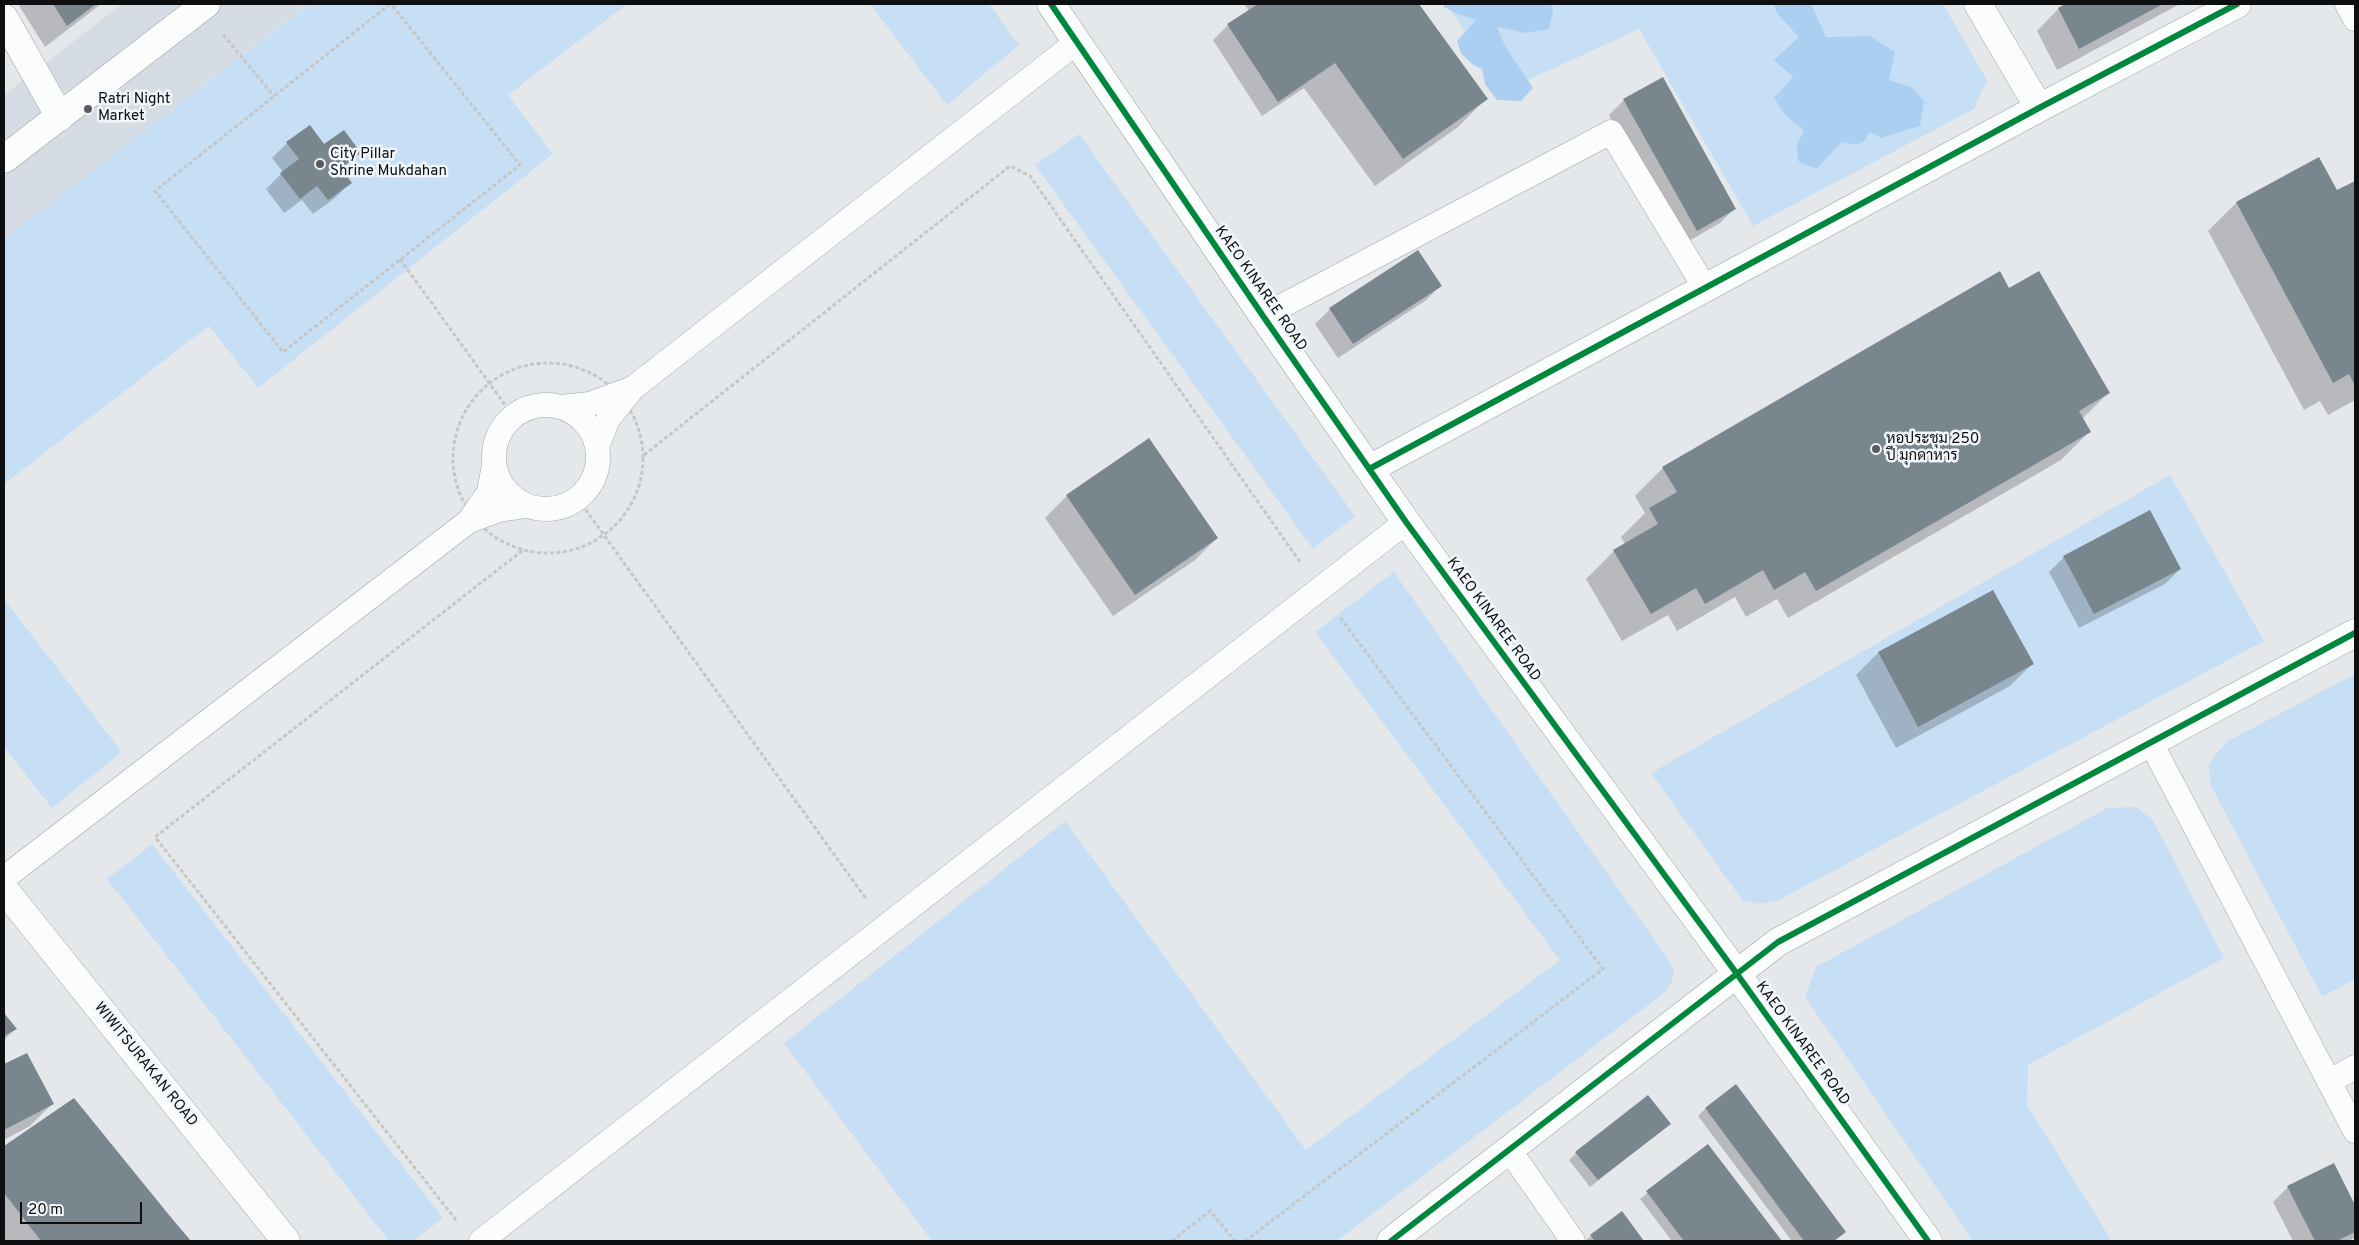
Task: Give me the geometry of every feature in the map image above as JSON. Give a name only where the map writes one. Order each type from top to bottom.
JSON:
[{"type":"street","name":"KAEO KINAREE ROAD","points":[[1051,4],[1263,316],[1371,468],[1406,522],[1737,974],[1928,1241]]},
{"type":"street","points":[[1978,4],[2039,108]]},
{"type":"street","points":[[1371,468],[2039,108],[2237,4]]},
{"type":"street","points":[[4,159],[203,6]]},
{"type":"street","points":[[4,18],[60,117]]},
{"type":"street","points":[[1391,1241],[1510,1151],[1778,942],[2355,633]]},
{"type":"street","name":"WIWITSURAKAN ROAD","points":[[4,889],[286,1241]]},
{"type":"lane","points":[[2347,4],[2355,19]]},
{"type":"lane","points":[[597,447],[608,419],[625,393],[1078,42]]},
{"type":"lane","points":[[1263,316],[1612,132],[1705,288]]},
{"type":"lane","points":[[472,519],[489,492],[495,447],[502,430],[513,416],[528,408],[544,405],[561,407],[590,404],[625,393]]},
{"type":"lane","points":[[494,465],[500,482],[510,496],[526,506],[544,510],[562,507],[578,499],[589,487],[597,472],[599,455],[596,440],[588,425],[576,414],[561,407]]},
{"type":"lane","points":[[4,878],[472,519],[499,510],[526,506]]},
{"type":"lane","points":[[481,1241],[1406,522]]},
{"type":"lane","points":[[2151,743],[2355,1131]]},
{"type":"lane","points":[[2329,1082],[2355,1067]]},
{"type":"lane","points":[[1510,1151],[1573,1241]]},
{"type":"path","points":[[391,4],[520,165],[283,352],[155,191],[274,96],[391,4]]},
{"type":"path","points":[[203,6],[274,96]]},
{"type":"path","points":[[644,455],[1010,166],[1030,176],[1319,589],[1603,969],[1245,1241]]},
{"type":"path","points":[[400,259],[513,416]]},
{"type":"path","points":[[545,362],[576,366],[625,393],[640,427],[644,455],[640,486],[627,514],[604,536],[575,550],[543,554],[510,547],[483,529],[472,519],[462,502],[453,471],[454,438],[467,408],[489,381],[515,368],[545,362]]},
{"type":"path","points":[[578,499],[886,926]]},
{"type":"path","points":[[461,1226],[154,837],[523,550]]},
{"type":"path","points":[[1172,1241],[1210,1212],[1234,1241]]},
{"type":"shaded area","name":"Ratri Night Market","points":[[122,4],[308,4],[4,239],[4,95]]},
{"type":"shaded area","points":[[309,4],[627,4],[508,95],[553,154],[258,388],[209,326],[4,484],[4,239]]},
{"type":"shaded area","points":[[870,4],[989,4],[1019,45],[947,105]]},
{"type":"shaded area","points":[[1444,4],[1551,4],[1553,11],[1549,29],[1526,33],[1497,27],[1505,46],[1533,88],[1521,101],[1497,100],[1485,84],[1482,69],[1472,64],[1461,53],[1457,41],[1476,20],[1444,7]]},
{"type":"shaded area","points":[[1446,4],[1943,4],[1987,80],[1974,109],[1753,226],[1639,29],[1507,90]]},
{"type":"shaded area","points":[[1774,4],[1811,4],[1826,37],[1870,36],[1895,52],[1889,80],[1911,87],[1924,101],[1920,126],[1881,138],[1870,132],[1864,141],[1857,145],[1842,142],[1816,169],[1798,161],[1797,145],[1804,130],[1786,116],[1774,98],[1793,77],[1774,60],[1799,37],[1777,13]]},
{"type":"shaded area","points":[[1079,134],[1355,516],[1313,549],[1035,165]]},
{"type":"shaded area","points":[[2170,475],[2264,641],[1777,901],[1759,904],[1743,901],[1651,773]]},
{"type":"shaded area","points":[[1394,572],[1666,956],[1674,969],[1672,981],[1663,994],[1337,1241],[932,1241],[784,1043],[1065,821],[1306,1150],[1560,960],[1315,632]]},
{"type":"shaded area","points":[[4,599],[122,752],[52,808],[4,747]]},
{"type":"shaded area","points":[[2355,674],[2355,979],[2322,997],[2211,786],[2208,765],[2226,742]]},
{"type":"shaded area","points":[[2136,807],[2153,820],[2224,958],[2028,1065],[2027,1105],[2112,1241],[1973,1241],[1805,997],[1816,967],[2107,808]]},
{"type":"shaded area","points":[[152,844],[443,1218],[413,1241],[389,1241],[107,879]]},
{"type":"building","points":[[53,4],[96,4],[67,26]]},
{"type":"building","points":[[1258,4],[1419,4],[1488,99],[1403,159],[1335,63],[1278,102],[1227,24]]},
{"type":"building","points":[[2065,4],[2163,4],[2079,49],[2058,8]]},
{"type":"building","points":[[1663,77],[1736,209],[1697,231],[1623,99]]},
{"type":"building","name":"City Pillar Shrine Mukdahan","points":[[310,125],[324,144],[344,130],[361,153],[341,168],[352,183],[328,200],[317,186],[300,199],[280,173],[299,159],[286,142]]},
{"type":"building","points":[[2319,157],[2337,190],[2355,181],[2355,386],[2349,374],[2333,383],[2236,202]]},
{"type":"building","points":[[1418,250],[1442,286],[1353,344],[1329,308]]},
{"type":"building","name":"หอประชุม 250 ปี มุกดาหาร","points":[[2000,271],[2009,288],[2039,271],[2110,393],[2079,411],[2091,432],[1816,591],[1805,572],[1774,590],[1763,570],[1705,604],[1696,588],[1651,614],[1613,550],[1658,524],[1649,508],[1677,492],[1662,467]]},
{"type":"building","points":[[1149,438],[1218,538],[1135,595],[1066,495]]},
{"type":"building","points":[[2150,510],[2181,569],[2094,614],[2063,556]]},
{"type":"building","points":[[1993,590],[2034,664],[1918,727],[1878,652]]},
{"type":"building","points":[[4,1013],[17,1029],[4,1036]]},
{"type":"building","points":[[27,1053],[54,1104],[4,1130],[4,1064]]},
{"type":"building","points":[[1736,1084],[1846,1232],[1834,1241],[1804,1241],[1705,1108]]},
{"type":"building","points":[[1648,1095],[1671,1124],[1598,1180],[1575,1152]]},
{"type":"building","points":[[74,1098],[191,1241],[41,1241],[4,1193],[4,1146]]},
{"type":"building","points":[[1708,1144],[1782,1241],[1684,1241],[1646,1191]]},
{"type":"building","points":[[2334,1163],[2355,1205],[2355,1232],[2337,1241],[2315,1241],[2287,1186]]},
{"type":"building","points":[[1622,1211],[1644,1241],[1595,1241],[1590,1235]]},
{"type":"cycle path","points":[[1051,4],[1263,316],[1406,522],[1737,974],[1928,1241]]},
{"type":"cycle path","points":[[1371,468],[2039,108],[2237,4]]},
{"type":"cycle path","points":[[1391,1241],[1778,942],[2355,633]]},
{"type":"place","name":"Ratri Night Market","points":[[88,109]]},
{"type":"place","name":"City Pillar Shrine Mukdahan","points":[[320,164]]},
{"type":"place","name":"หอประชุม 250 ปี มุกดาหาร","points":[[1876,449]]}]
